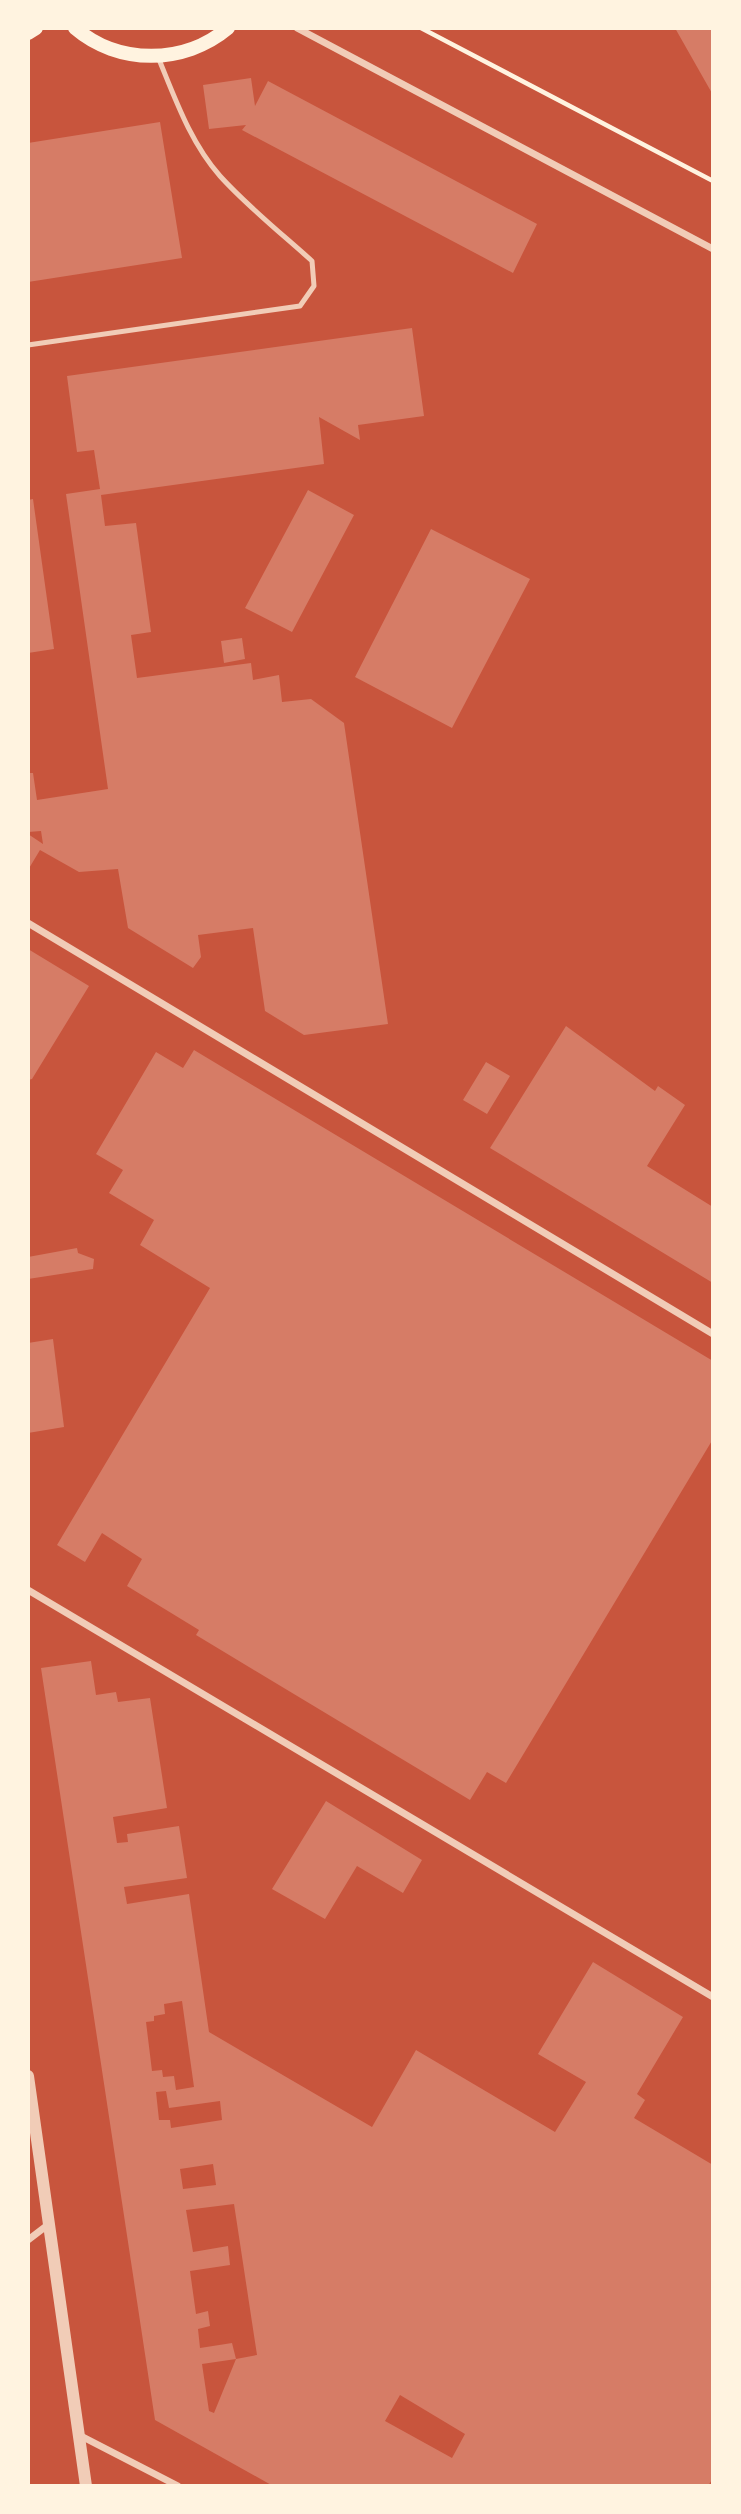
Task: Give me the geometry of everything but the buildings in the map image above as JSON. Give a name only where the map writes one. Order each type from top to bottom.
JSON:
[{"type":"main road","points":[[28,33],[36,28]]},
{"type":"main road","points":[[75,28],[88,39],[122,53],[158,57],[194,49],[228,28]]},
{"type":"street","points":[[297,28],[713,249]]},
{"type":"street","points":[[28,923],[713,1334]]},
{"type":"street","points":[[28,1590],[713,1997]]},
{"type":"street","points":[[28,2076],[86,2486]]},
{"type":"street","points":[[28,2240],[49,2224]]},
{"type":"street","points":[[79,2435],[178,2486]]},
{"type":"lane","points":[[28,345],[300,306],[314,286],[312,261],[220,176],[202,151],[180,113],[158,57]]},
{"type":"path","points":[[421,28],[713,181]]}]
